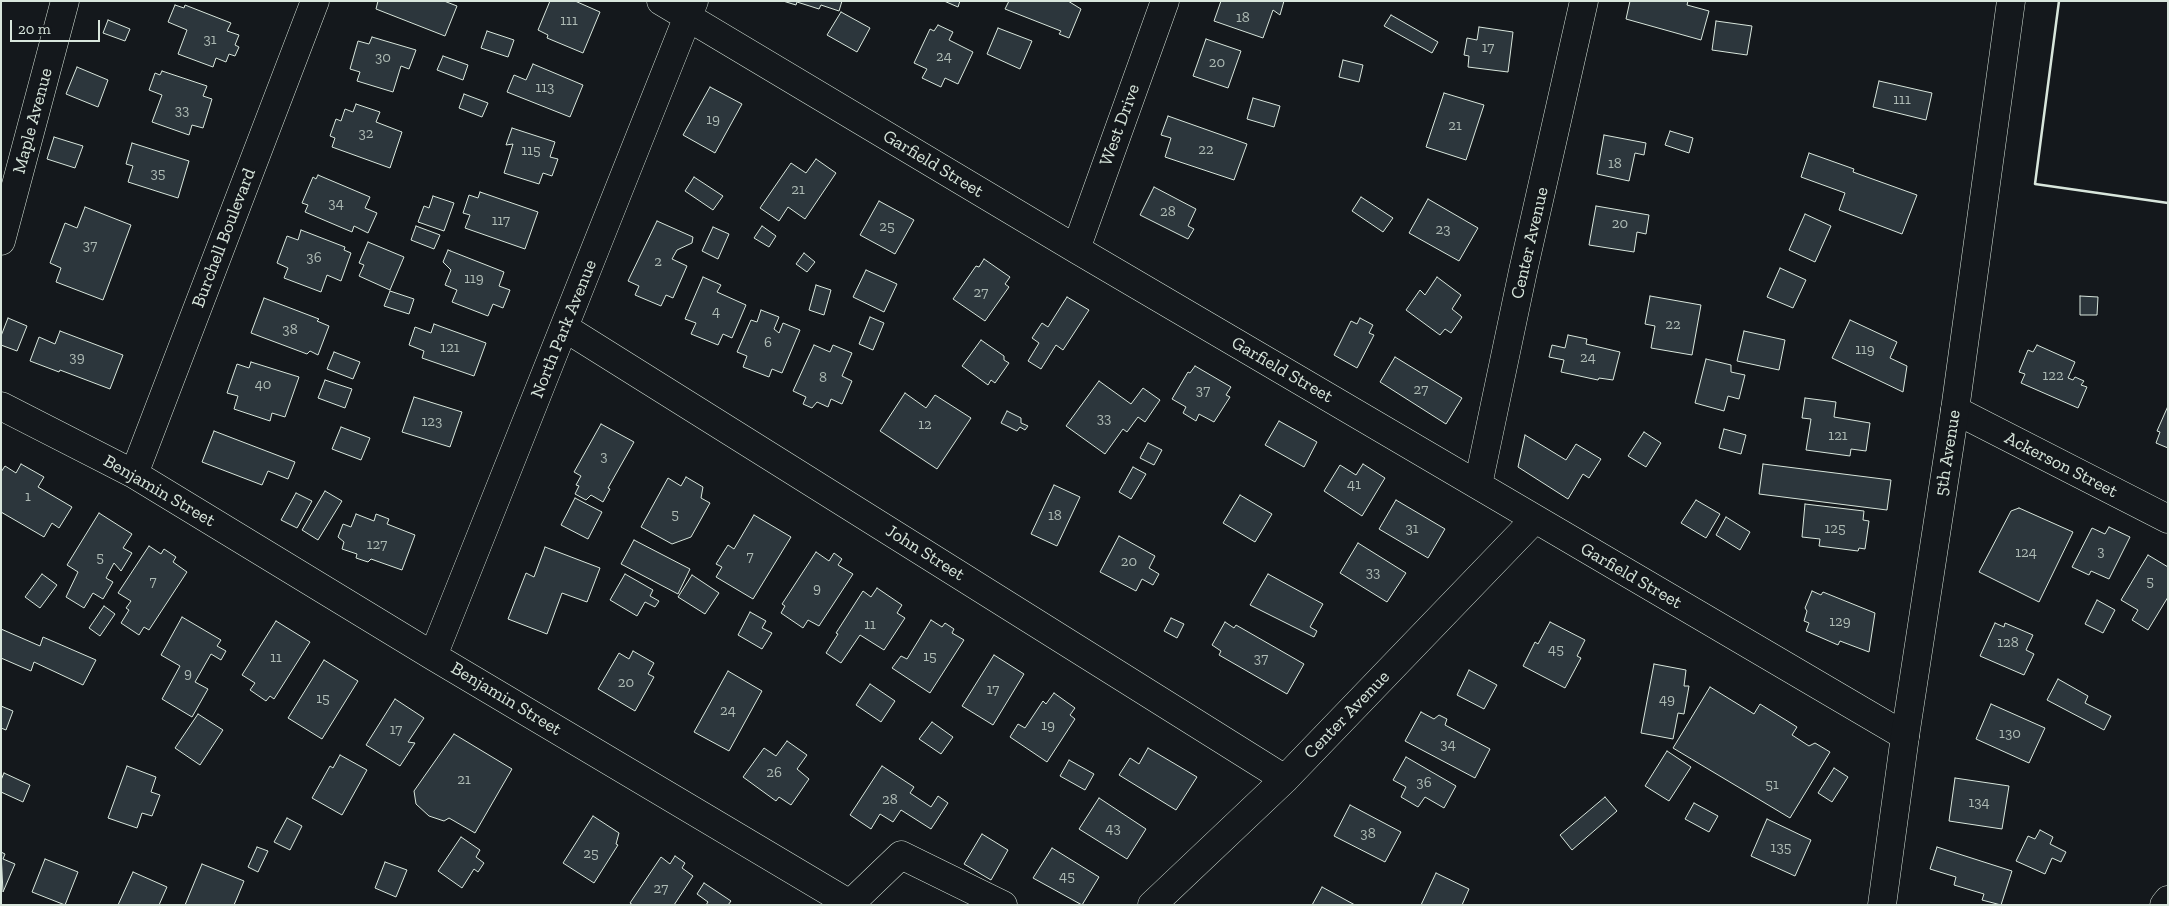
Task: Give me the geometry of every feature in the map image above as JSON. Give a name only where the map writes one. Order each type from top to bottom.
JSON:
[{"type":"street","name":"Maple Avenue","points":[[1,241],[65,1]]},
{"type":"street","name":"Burchell Boulevard","points":[[134,474],[315,1]]},
{"type":"street","name":"Garfield Street","points":[[661,1],[691,10],[1076,249],[1905,736]]},
{"type":"street","name":"West Drive","points":[[1076,249],[1165,1]]},
{"type":"street","name":"Center Avenue","points":[[1478,485],[1523,271],[1584,1]]},
{"type":"street","name":"5th Avenue","points":[[1882,905],[1905,736],[1955,410],[2011,1]]},
{"type":"street","name":"North Park Avenue","points":[[433,656],[691,10]]},
{"type":"street","name":"John Street","points":[[565,328],[1285,779]]},
{"type":"street","name":"Benjamin Street","points":[[1,406],[134,474],[433,656],[850,904],[901,855],[1004,905]]},
{"type":"street","name":"Ackerson Street","points":[[1955,410],[2168,519]]},
{"type":"street","name":"Center Avenue","points":[[1152,905],[1285,779],[1535,519]]},
{"type":"street","points":[[2164,905],[2168,900]]},
{"type":"building","points":[[378,1],[444,1],[457,6],[445,36],[376,9]]},
{"type":"building","points":[[550,1],[575,1],[600,12],[583,53],[547,38],[548,35],[538,30]]},
{"type":"building","points":[[783,1],[842,1],[839,11],[821,5],[819,9],[797,2],[796,5]]},
{"type":"building","points":[[944,1],[960,1],[958,7]]},
{"type":"building","points":[[1009,1],[1068,1],[1081,9],[1069,38],[1059,34],[1061,31],[1005,9]]},
{"type":"building","points":[[1221,1],[1284,1],[1280,15],[1273,10],[1263,38],[1214,21]]},
{"type":"building","points":[[1630,1],[1688,1],[1687,5],[1709,11],[1701,40],[1626,19]]},
{"type":"building","points":[[175,5],[184,8],[185,5],[231,23],[227,31],[239,35],[235,45],[239,47],[235,56],[229,54],[226,62],[216,58],[213,67],[178,54],[187,30],[168,22]]},
{"type":"building","points":[[841,12],[870,28],[857,52],[827,35]]},
{"type":"building","points":[[1391,15],[1438,42],[1432,53],[1384,26]]},
{"type":"building","points":[[108,20],[130,29],[125,41],[103,33]]},
{"type":"building","points":[[1716,21],[1752,26],[1747,55],[1712,50]]},
{"type":"building","points":[[938,25],[953,32],[949,40],[973,52],[958,84],[945,78],[941,87],[922,78],[927,69],[914,63],[930,29],[934,31]]},
{"type":"building","points":[[1479,27],[1513,32],[1508,72],[1468,67],[1469,56],[1464,55],[1467,38],[1477,40]]},
{"type":"building","points":[[998,28],[1032,41],[1020,69],[987,54]]},
{"type":"building","points":[[487,31],[514,40],[508,57],[481,48]]},
{"type":"building","points":[[372,37],[416,50],[409,69],[401,66],[393,92],[357,81],[360,72],[350,69],[358,41],[369,44]]},
{"type":"building","points":[[1206,39],[1241,51],[1228,88],[1193,76]]},
{"type":"building","points":[[443,56],[468,65],[463,80],[437,70]]},
{"type":"building","points":[[1343,60],[1363,65],[1359,82],[1339,77]]},
{"type":"building","points":[[533,64],[583,85],[570,117],[507,92],[514,75],[526,80]]},
{"type":"building","points":[[77,67],[108,80],[98,107],[66,94]]},
{"type":"building","points":[[162,71],[207,86],[203,96],[212,99],[203,128],[192,125],[189,135],[152,122],[162,95],[149,90],[155,73],[160,75]]},
{"type":"building","points":[[1879,81],[1932,93],[1926,120],[1873,107]]},
{"type":"building","points":[[710,87],[742,104],[715,153],[683,135]]},
{"type":"building","points":[[1444,93],[1484,105],[1466,160],[1426,147]]},
{"type":"building","points":[[464,94],[488,103],[482,117],[459,108]]},
{"type":"building","points":[[1253,98],[1280,106],[1274,127],[1247,119]]},
{"type":"building","points":[[356,104],[380,112],[376,122],[402,132],[390,168],[332,147],[335,138],[330,136],[336,119],[341,121],[345,109],[353,112]]},
{"type":"building","points":[[1168,116],[1247,144],[1234,180],[1165,157],[1171,138],[1161,135]]},
{"type":"building","points":[[512,128],[555,142],[550,157],[558,159],[552,176],[543,173],[539,184],[504,173],[513,144],[506,145]]},
{"type":"building","points":[[1670,131],[1693,138],[1689,153],[1665,145]]},
{"type":"building","points":[[1604,135],[1646,143],[1644,155],[1635,153],[1629,181],[1597,174]]},
{"type":"building","points":[[54,137],[83,146],[75,168],[47,159]]},
{"type":"building","points":[[132,143],[189,161],[178,198],[128,182],[133,166],[126,164]]},
{"type":"building","points":[[1809,153],[1854,169],[1853,172],[1917,195],[1902,234],[1839,210],[1845,193],[1801,177]]},
{"type":"building","points":[[816,159],[836,173],[805,219],[788,207],[779,221],[760,208],[791,163],[806,173]]},
{"type":"building","points":[[318,175],[370,197],[365,208],[377,213],[368,233],[354,226],[352,232],[305,212],[308,205],[302,203],[313,177],[316,179]]},
{"type":"building","points":[[694,177],[723,196],[713,210],[685,191]]},
{"type":"building","points":[[1154,187],[1196,209],[1188,226],[1194,229],[1188,239],[1140,215]]},
{"type":"building","points":[[480,192],[538,212],[525,249],[465,228],[470,215],[463,213],[469,195],[478,198]]},
{"type":"building","points":[[433,196],[454,203],[444,231],[418,222],[424,206],[429,208]]},
{"type":"building","points":[[1361,197],[1393,218],[1383,232],[1352,211]]},
{"type":"building","points":[[1428,199],[1478,228],[1459,261],[1409,233]]},
{"type":"building","points":[[879,201],[914,220],[895,254],[860,235]]},
{"type":"building","points":[[1596,206],[1649,215],[1646,234],[1637,232],[1634,252],[1589,245]]},
{"type":"building","points":[[85,207],[131,225],[103,300],[56,282],[61,268],[50,263],[65,223],[77,228]]},
{"type":"building","points":[[1805,214],[1831,226],[1815,262],[1789,250]]},
{"type":"building","points":[[657,221],[693,237],[692,243],[677,250],[672,259],[687,266],[673,298],[666,295],[661,306],[635,295],[639,286],[628,281]]},
{"type":"building","points":[[416,226],[440,235],[434,249],[411,240]]},
{"type":"building","points":[[762,226],[776,236],[769,247],[754,238]]},
{"type":"building","points":[[713,227],[729,234],[718,259],[702,251]]},
{"type":"building","points":[[301,230],[345,247],[344,250],[351,253],[341,281],[327,275],[321,292],[284,278],[288,268],[277,263],[287,236],[298,240]]},
{"type":"building","points":[[368,242],[404,257],[390,290],[359,276],[364,265],[359,263]]},
{"type":"building","points":[[448,250],[504,272],[499,286],[510,290],[503,308],[493,304],[488,316],[452,302],[457,290],[445,285],[451,270],[443,262]]},
{"type":"building","points":[[804,253],[815,262],[807,272],[796,264]]},
{"type":"building","points":[[984,259],[1010,277],[1005,284],[1009,287],[985,321],[953,299],[976,266],[979,267]]},
{"type":"building","points":[[1780,268],[1806,280],[1793,308],[1767,297]]},
{"type":"building","points":[[866,270],[897,284],[884,312],[853,297]]},
{"type":"building","points":[[703,277],[721,285],[717,292],[746,305],[732,338],[723,334],[718,345],[691,334],[696,323],[685,319]]},
{"type":"building","points":[[1437,277],[1461,295],[1452,309],[1462,317],[1451,333],[1445,329],[1440,335],[1406,310],[1420,290],[1425,295]]},
{"type":"building","points":[[816,285],[831,290],[824,315],[809,310]]},
{"type":"building","points":[[390,291],[414,299],[409,314],[384,306]]},
{"type":"building","points":[[1650,296],[1701,305],[1692,355],[1651,348],[1655,326],[1645,324]]},
{"type":"building","points":[[2080,296],[2098,297],[2097,315],[2080,315]]},
{"type":"building","points":[[1067,297],[1089,310],[1063,350],[1056,345],[1041,369],[1028,361],[1039,343],[1032,338],[1042,323],[1048,327]]},
{"type":"building","points":[[264,298],[319,319],[317,321],[329,326],[318,355],[310,351],[307,354],[251,333]]},
{"type":"building","points":[[761,310],[779,317],[774,329],[779,333],[783,323],[800,330],[782,373],[772,369],[769,377],[743,367],[747,356],[737,352],[751,320],[757,322]]},
{"type":"building","points":[[870,317],[884,323],[873,350],[859,344]]},
{"type":"building","points":[[8,318],[27,326],[17,351],[1,345],[1,336]]},
{"type":"building","points":[[1360,318],[1373,325],[1369,333],[1374,335],[1357,368],[1334,355],[1351,321],[1357,324]]},
{"type":"building","points":[[1850,320],[1897,342],[1890,358],[1907,366],[1903,392],[1832,358]]},
{"type":"building","points":[[434,324],[486,343],[474,376],[422,358],[424,351],[409,345],[415,327],[431,333]]},
{"type":"building","points":[[60,331],[123,355],[110,389],[30,361],[39,337],[55,344]]},
{"type":"building","points":[[1744,331],[1785,340],[1779,370],[1737,361]]},
{"type":"building","points":[[1568,335],[1587,339],[1586,344],[1620,352],[1613,380],[1599,378],[1598,380],[1561,372],[1564,360],[1549,357],[1552,345],[1565,348]]},
{"type":"building","points":[[981,340],[1004,356],[1004,360],[1009,363],[995,383],[991,380],[988,385],[962,366]]},
{"type":"building","points":[[814,345],[830,352],[833,345],[852,353],[842,376],[852,381],[842,404],[831,399],[828,407],[817,402],[812,408],[803,404],[806,397],[793,391]]},
{"type":"building","points":[[2037,345],[2075,362],[2068,378],[2073,380],[2075,377],[2084,381],[2081,385],[2087,387],[2078,408],[2021,383],[2025,374],[2019,372],[2028,350],[2033,352]]},
{"type":"building","points":[[334,352],[360,362],[353,379],[327,369]]},
{"type":"building","points":[[1395,357],[1462,398],[1446,424],[1380,382]]},
{"type":"building","points":[[1706,359],[1731,365],[1731,372],[1745,375],[1739,399],[1728,396],[1724,411],[1695,403]]},
{"type":"building","points":[[251,362],[299,377],[285,417],[272,413],[270,421],[234,409],[238,396],[227,393],[237,364],[249,368]]},
{"type":"building","points":[[1195,366],[1231,387],[1226,395],[1230,397],[1214,422],[1199,414],[1196,421],[1183,413],[1186,407],[1172,399],[1188,372],[1190,373]]},
{"type":"building","points":[[325,380],[352,389],[345,408],[318,398]]},
{"type":"building","points":[[1099,381],[1131,404],[1143,388],[1160,400],[1145,422],[1138,417],[1127,432],[1123,429],[1105,454],[1066,426]]},
{"type":"building","points":[[905,393],[926,408],[935,395],[971,418],[937,469],[880,431]]},
{"type":"building","points":[[414,397],[462,412],[450,447],[402,432]]},
{"type":"building","points":[[1805,398],[1836,402],[1834,417],[1870,423],[1866,451],[1851,449],[1850,456],[1806,450],[1811,419],[1802,418]]},
{"type":"building","points":[[2168,406],[2168,448],[2156,443],[2160,432],[2157,431]]},
{"type":"building","points":[[1007,411],[1021,418],[1021,423],[1028,426],[1025,430],[1020,427],[1017,431],[1001,423]]},
{"type":"building","points":[[1279,421],[1317,442],[1304,467],[1265,445]]},
{"type":"building","points":[[601,424],[634,442],[608,488],[610,489],[603,502],[591,495],[586,500],[575,494],[579,486],[576,485],[581,476],[574,472]]},
{"type":"building","points":[[341,427],[370,438],[361,460],[332,449]]},
{"type":"building","points":[[1724,429],[1746,435],[1741,454],[1719,448]]},
{"type":"building","points":[[214,431],[295,462],[288,479],[268,471],[262,485],[202,462]]},
{"type":"building","points":[[1644,432],[1661,443],[1646,467],[1628,456]]},
{"type":"building","points":[[1525,435],[1566,460],[1576,444],[1601,459],[1589,478],[1583,474],[1568,499],[1518,467]]},
{"type":"building","points":[[1148,443],[1162,450],[1154,465],[1140,458]]},
{"type":"building","points":[[21,464],[44,477],[38,487],[72,507],[59,528],[52,523],[44,537],[1,512],[1,472],[5,466],[16,473]]},
{"type":"building","points":[[1363,464],[1385,478],[1362,516],[1324,491],[1340,465],[1356,475]]},
{"type":"building","points":[[1763,464],[1891,480],[1887,510],[1759,494]]},
{"type":"building","points":[[1133,467],[1146,474],[1131,499],[1119,492]]},
{"type":"building","points":[[686,477],[703,487],[701,498],[710,503],[691,537],[672,544],[641,527],[668,478],[681,486]]},
{"type":"building","points":[[1054,485],[1080,497],[1057,546],[1031,534]]},
{"type":"building","points":[[325,491],[342,501],[318,540],[302,530]]},
{"type":"building","points":[[296,493],[312,501],[297,528],[281,520]]},
{"type":"building","points":[[1240,495],[1272,514],[1255,542],[1223,523]]},
{"type":"building","points":[[575,498],[602,512],[588,539],[561,525]]},
{"type":"building","points":[[1396,500],[1445,529],[1428,558],[1379,529]]},
{"type":"building","points":[[1696,500],[1720,514],[1706,538],[1681,523]]},
{"type":"building","points":[[1805,504],[1864,511],[1863,520],[1869,521],[1865,549],[1859,548],[1858,551],[1819,546],[1820,539],[1802,537]]},
{"type":"building","points":[[2019,508],[2073,532],[2039,602],[1979,572],[2011,511]]},
{"type":"building","points":[[99,513],[132,534],[123,548],[132,553],[121,571],[114,563],[106,578],[113,582],[103,599],[93,593],[84,608],[66,597],[78,572],[67,565]]},
{"type":"building","points":[[356,514],[374,521],[376,514],[389,519],[387,524],[415,535],[402,570],[371,559],[368,562],[356,558],[357,554],[342,549],[344,542],[338,537],[343,524],[351,527]]},
{"type":"building","points":[[754,515],[791,537],[753,599],[716,577],[722,567],[716,564],[728,545],[734,549]]},
{"type":"building","points":[[1726,517],[1750,532],[1740,550],[1716,535]]},
{"type":"building","points":[[2109,527],[2130,537],[2109,579],[2091,571],[2089,575],[2072,567],[2092,528],[2105,534]]},
{"type":"building","points":[[1119,536],[1155,556],[1149,568],[1159,574],[1153,585],[1142,579],[1136,591],[1100,572]]},
{"type":"building","points":[[634,540],[690,569],[678,594],[621,564]]},
{"type":"building","points":[[1358,543],[1406,573],[1387,602],[1340,573]]},
{"type":"building","points":[[149,546],[161,554],[164,549],[176,557],[173,562],[187,572],[149,630],[144,627],[139,635],[121,623],[129,610],[126,608],[131,601],[118,593]]},
{"type":"building","points":[[545,547],[600,568],[587,602],[562,593],[547,634],[508,619],[526,573],[534,577]]},
{"type":"building","points":[[816,552],[829,561],[834,553],[842,559],[838,565],[853,574],[819,626],[808,620],[803,628],[781,613],[785,606],[782,604]]},
{"type":"building","points":[[2148,555],[2168,567],[2168,597],[2148,630],[2132,620],[2138,610],[2121,600]]},
{"type":"building","points":[[42,574],[57,585],[40,608],[25,597]]},
{"type":"building","points":[[625,574],[653,590],[650,596],[659,601],[655,607],[645,602],[637,616],[610,600]]},
{"type":"building","points":[[1268,574],[1323,604],[1310,627],[1317,631],[1314,637],[1250,605]]},
{"type":"building","points":[[692,575],[719,593],[705,614],[678,597]]},
{"type":"building","points":[[877,588],[902,605],[897,613],[905,618],[884,650],[860,635],[841,663],[826,653],[838,634],[836,633],[863,591],[871,597]]},
{"type":"building","points":[[1812,591],[1821,595],[1823,592],[1875,613],[1869,652],[1840,641],[1838,645],[1806,631],[1809,623],[1804,621],[1807,611],[1805,608]]},
{"type":"building","points":[[2097,600],[2115,610],[2103,633],[2085,624]]},
{"type":"building","points":[[104,606],[115,614],[100,636],[89,628]]},
{"type":"building","points":[[750,612],[766,621],[762,628],[772,633],[762,649],[738,635]]},
{"type":"building","points":[[182,617],[221,640],[217,646],[226,651],[221,660],[211,654],[195,682],[208,689],[192,717],[162,699],[180,666],[161,655]]},
{"type":"building","points":[[1171,618],[1184,624],[1177,638],[1164,631]]},
{"type":"building","points":[[931,620],[942,627],[945,623],[954,629],[952,633],[964,640],[930,693],[892,668],[901,656],[907,659]]},
{"type":"building","points":[[276,621],[310,642],[274,699],[270,696],[266,701],[250,690],[255,683],[242,675]]},
{"type":"building","points":[[1225,622],[1234,628],[1236,625],[1304,664],[1287,694],[1219,655],[1221,651],[1212,645]]},
{"type":"building","points":[[1550,622],[1585,640],[1577,656],[1581,658],[1565,688],[1523,666],[1535,642],[1538,644]]},
{"type":"building","points":[[1995,623],[2004,627],[2005,623],[2033,635],[2026,650],[2034,654],[2024,675],[1980,656]]},
{"type":"building","points":[[1,629],[40,646],[43,637],[96,660],[83,685],[34,662],[31,671],[1,658]]},
{"type":"building","points":[[633,651],[654,663],[648,674],[654,677],[635,711],[598,689],[619,653],[629,659]]},
{"type":"building","points":[[994,655],[1024,674],[993,725],[962,706]]},
{"type":"building","points":[[324,660],[358,681],[322,739],[288,718]]},
{"type":"building","points":[[1654,664],[1686,670],[1684,686],[1689,686],[1684,714],[1678,713],[1673,739],[1641,733]]},
{"type":"building","points":[[1469,670],[1497,685],[1484,709],[1457,695]]},
{"type":"building","points":[[728,671],[762,691],[729,751],[694,732]]},
{"type":"building","points":[[2058,679],[2088,696],[2085,703],[2111,716],[2104,730],[2047,700]]},
{"type":"building","points":[[870,684],[895,701],[881,722],[856,705]]},
{"type":"building","points":[[1710,687],[1754,714],[1760,704],[1797,727],[1792,735],[1809,746],[1815,743],[1830,752],[1790,818],[1673,748]]},
{"type":"building","points":[[1054,693],[1075,708],[1070,715],[1075,719],[1047,762],[1010,737],[1018,724],[1025,728],[1043,701],[1046,704]]},
{"type":"building","points":[[395,699],[424,718],[408,742],[415,743],[400,766],[366,745]]},
{"type":"building","points":[[1991,704],[2045,728],[2029,763],[1976,739]]},
{"type":"building","points":[[1,706],[13,711],[6,730],[1,728]]},
{"type":"building","points":[[1421,712],[1434,719],[1439,715],[1447,719],[1445,725],[1490,749],[1475,778],[1405,741]]},
{"type":"building","points":[[198,714],[223,730],[200,765],[175,748]]},
{"type":"building","points":[[932,722],[953,737],[941,754],[919,739]]},
{"type":"building","points":[[454,734],[512,769],[475,833],[449,818],[444,821],[429,816],[416,804],[414,791]]},
{"type":"building","points":[[787,741],[807,755],[797,769],[809,779],[791,805],[779,797],[776,801],[743,777],[764,748],[776,756]]},
{"type":"building","points":[[1148,748],[1197,777],[1176,810],[1119,775],[1130,758],[1139,764]]},
{"type":"building","points":[[1667,751],[1691,767],[1669,801],[1645,786]]},
{"type":"building","points":[[340,755],[367,770],[342,815],[312,798],[330,766],[333,768]]},
{"type":"building","points":[[1406,757],[1456,786],[1444,808],[1425,797],[1418,807],[1401,797],[1406,787],[1393,780]]},
{"type":"building","points":[[1069,760],[1094,774],[1085,790],[1060,776]]},
{"type":"building","points":[[127,766],[156,777],[151,792],[160,795],[152,816],[142,813],[137,828],[108,818]]},
{"type":"building","points":[[882,766],[914,787],[910,793],[931,807],[938,796],[948,803],[931,829],[901,810],[893,822],[880,814],[871,829],[850,815]]},
{"type":"building","points":[[1834,768],[1848,777],[1832,802],[1818,793]]},
{"type":"building","points":[[4,773],[30,785],[23,802],[1,792],[1,780]]},
{"type":"building","points":[[1955,778],[2009,786],[2002,829],[1949,821]]},
{"type":"building","points":[[1605,797],[1617,811],[1572,850],[1560,835]]},
{"type":"building","points":[[1099,798],[1146,829],[1127,859],[1079,829]]},
{"type":"building","points":[[1694,803],[1718,816],[1709,832],[1685,819]]},
{"type":"building","points":[[1350,805],[1401,832],[1385,862],[1334,836]]},
{"type":"building","points":[[593,816],[619,833],[616,844],[618,845],[594,883],[563,863]]},
{"type":"building","points":[[287,818],[302,826],[290,850],[274,842]]},
{"type":"building","points":[[1767,819],[1811,840],[1795,876],[1751,856]]},
{"type":"building","points":[[2040,830],[2053,837],[2050,844],[2066,852],[2061,862],[2052,858],[2045,874],[2016,861],[2028,836],[2035,839]]},
{"type":"building","points":[[982,834],[1008,850],[991,880],[964,864]]},
{"type":"building","points":[[461,837],[480,850],[476,857],[484,863],[478,872],[474,869],[462,888],[438,871]]},
{"type":"building","points":[[257,847],[268,851],[258,872],[248,867]]},
{"type":"building","points":[[1937,847],[2012,871],[2001,905],[1982,900],[1984,894],[1954,885],[1956,877],[1930,869]]},
{"type":"building","points":[[1052,848],[1099,877],[1082,905],[1033,878]]},
{"type":"building","points":[[1,852],[5,854],[3,859],[15,864],[3,892]]},
{"type":"building","points":[[675,856],[685,863],[682,868],[693,876],[674,905],[633,905],[630,903],[661,857],[670,864]]},
{"type":"building","points":[[45,859],[78,872],[65,905],[32,892]]},
{"type":"building","points":[[385,862],[407,870],[396,897],[375,888]]},
{"type":"building","points":[[202,864],[244,881],[234,905],[185,905]]},
{"type":"building","points":[[133,872],[167,887],[159,905],[118,905]]},
{"type":"building","points":[[1436,873],[1469,889],[1462,905],[1421,905]]},
{"type":"building","points":[[704,883],[731,901],[728,905],[706,905],[708,902],[697,894]]},
{"type":"building","points":[[1322,887],[1355,905],[1312,905]]},
{"type":"wall","points":[[2059,1],[2035,184],[2168,203]]}]
